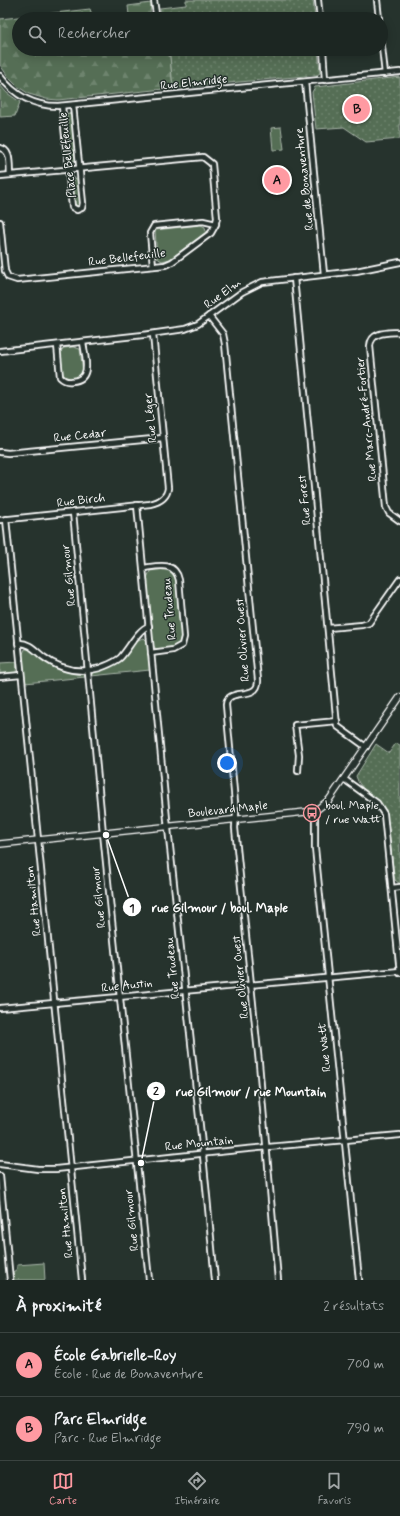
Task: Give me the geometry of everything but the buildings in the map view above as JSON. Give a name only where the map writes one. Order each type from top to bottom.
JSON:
[{"type":"street","points":[[154,0],[156,12]]},
{"type":"street","points":[[318,0],[319,12]]},
{"type":"street","points":[[377,0],[378,12]]},
{"type":"street","points":[[323,56],[325,80]]},
{"type":"street","points":[[382,56],[384,74]]},
{"type":"street","name":"Rue Elmridge","points":[[0,76],[12,90],[30,101],[46,106],[62,106],[400,72]]},
{"type":"street","name":"Rue de Bonaventure","points":[[306,82],[324,274]]},
{"type":"street","name":"Place Bellefeuille","points":[[62,106],[72,207],[77,210],[83,206],[73,105]]},
{"type":"street","points":[[0,148],[8,153],[10,175]]},
{"type":"street","points":[[0,176],[206,158],[210,162],[212,168],[217,214],[216,224],[203,221],[154,226],[150,233],[153,266]]},
{"type":"street","name":"Rue Bellefeuille","points":[[0,222],[5,271],[8,277],[14,280],[153,266],[172,262],[211,233],[216,224]]},
{"type":"street","name":"Rue Elm","points":[[0,351],[153,334],[190,328],[252,286],[272,280],[361,270],[400,262]]},
{"type":"street","name":"Rue Forest","points":[[294,278],[337,721]]},
{"type":"street","name":"Rue Olivier Ouest","points":[[209,316],[223,334],[225,344],[258,680],[254,691],[233,695],[227,699],[226,703],[278,1280]]},
{"type":"street","name":"Rue Marc-André-Fortier","points":[[400,332],[377,335],[372,338],[370,346],[386,507],[389,513],[400,521]]},
{"type":"street","name":"Rue Léger","points":[[153,334],[168,488],[167,494],[163,498]]},
{"type":"street","points":[[57,345],[60,378],[66,381],[77,381],[82,379],[86,374],[83,342]]},
{"type":"street","name":"Rue Cedar","points":[[0,452],[8,453],[163,438]]},
{"type":"street","name":"Rue Birch","points":[[0,520],[154,503],[163,498]]},
{"type":"street","name":"Rue Trudeau","points":[[137,505],[168,827],[203,1153],[214,1280]]},
{"type":"street","name":"Rue Gilmour","points":[[73,512],[103,833],[149,1280]]},
{"type":"street","name":"Rue Hamilton","points":[[6,519],[82,1280]]},
{"type":"street","name":"Rue Trudeau","points":[[144,568],[165,566],[171,567],[176,571],[179,580],[184,637],[182,645],[176,650],[151,653]]},
{"type":"street","points":[[328,628],[369,623],[400,579]]},
{"type":"street","points":[[18,643],[25,643],[55,664],[70,669],[88,671],[114,662],[124,654],[142,630],[149,626]]},
{"type":"street","points":[[0,677],[21,675]]},
{"type":"street","points":[[315,811],[329,800],[344,780],[400,697]]},
{"type":"street","points":[[298,771],[295,725],[337,721],[339,729],[366,747]]},
{"type":"street","points":[[344,780],[371,798],[382,808],[392,888],[400,972]]},
{"type":"street","name":"Boulevard Maple","points":[[0,844],[315,811]]},
{"type":"street","name":"Rue Watt","points":[[315,811],[315,842],[359,1280]]},
{"type":"street","points":[[392,888],[400,887]]},
{"type":"street","name":"Rue Austin","points":[[0,1008],[251,983],[400,972]]},
{"type":"street","name":"Rue Mountain","points":[[0,1164],[38,1170],[70,1168],[203,1153],[400,1135]]},
{"type":"street","points":[[0,1176],[10,1280]]},
{"type":"green space","points":[[186,0],[313,0],[314,12],[160,12],[160,8],[186,5]]},
{"type":"green space","points":[[151,3],[150,12],[129,12],[128,6]]},
{"type":"green space","points":[[90,9],[91,12],[63,12]]},
{"type":"green space","points":[[12,18],[12,56],[170,56],[173,88],[58,100],[46,99],[29,94],[17,86],[9,78],[0,65],[0,19]]},
{"type":"green space","points":[[170,56],[319,56],[320,73],[317,75],[173,88]]},
{"type":"green space","points":[[400,77],[400,139],[366,142],[344,127],[316,129],[312,92],[315,87]]},
{"type":"green space","points":[[0,85],[7,93],[20,102],[15,116],[0,117]]},
{"type":"green space","points":[[68,113],[72,114],[76,159],[74,161],[70,160],[65,115]]},
{"type":"green space","points":[[281,127],[284,149],[273,150],[271,128]]},
{"type":"green space","points":[[75,178],[78,180],[81,203],[78,206],[74,204],[72,180]]},
{"type":"green space","points":[[201,225],[205,227],[206,232],[170,259],[162,261],[157,258],[155,230]]},
{"type":"green space","points":[[73,347],[80,349],[83,372],[81,377],[71,379],[63,375],[60,352],[64,348]]},
{"type":"green space","points":[[164,569],[173,571],[176,579],[181,637],[176,646],[156,649],[153,645],[147,578],[150,571]]},
{"type":"green space","points":[[144,638],[147,641],[150,670],[91,676],[91,673],[120,660],[128,653],[136,642]]},
{"type":"green space","points":[[25,649],[31,650],[53,665],[85,675],[85,677],[25,683],[22,656]]},
{"type":"green space","points":[[17,662],[16,673],[0,674],[0,663]]},
{"type":"green space","points":[[396,743],[400,745],[400,884],[395,880],[385,810],[381,804],[362,787],[356,776],[376,744],[389,753]]},
{"type":"green space","points":[[44,1263],[45,1280],[14,1280],[13,1272],[17,1269],[17,1265]]},
{"type":"place","name":"Parc Elmridge","points":[[357,109]]},
{"type":"place","name":"École Gabrielle-Roy","points":[[277,180]]},
{"type":"place","name":"boul. Maple / rue Watt","points":[[312,813]]},
{"type":"place","name":"rue Gilmour / boul. Maple","points":[[106,835]]},
{"type":"place","name":"rue Gilmour / rue Mountain","points":[[141,1163]]}]
